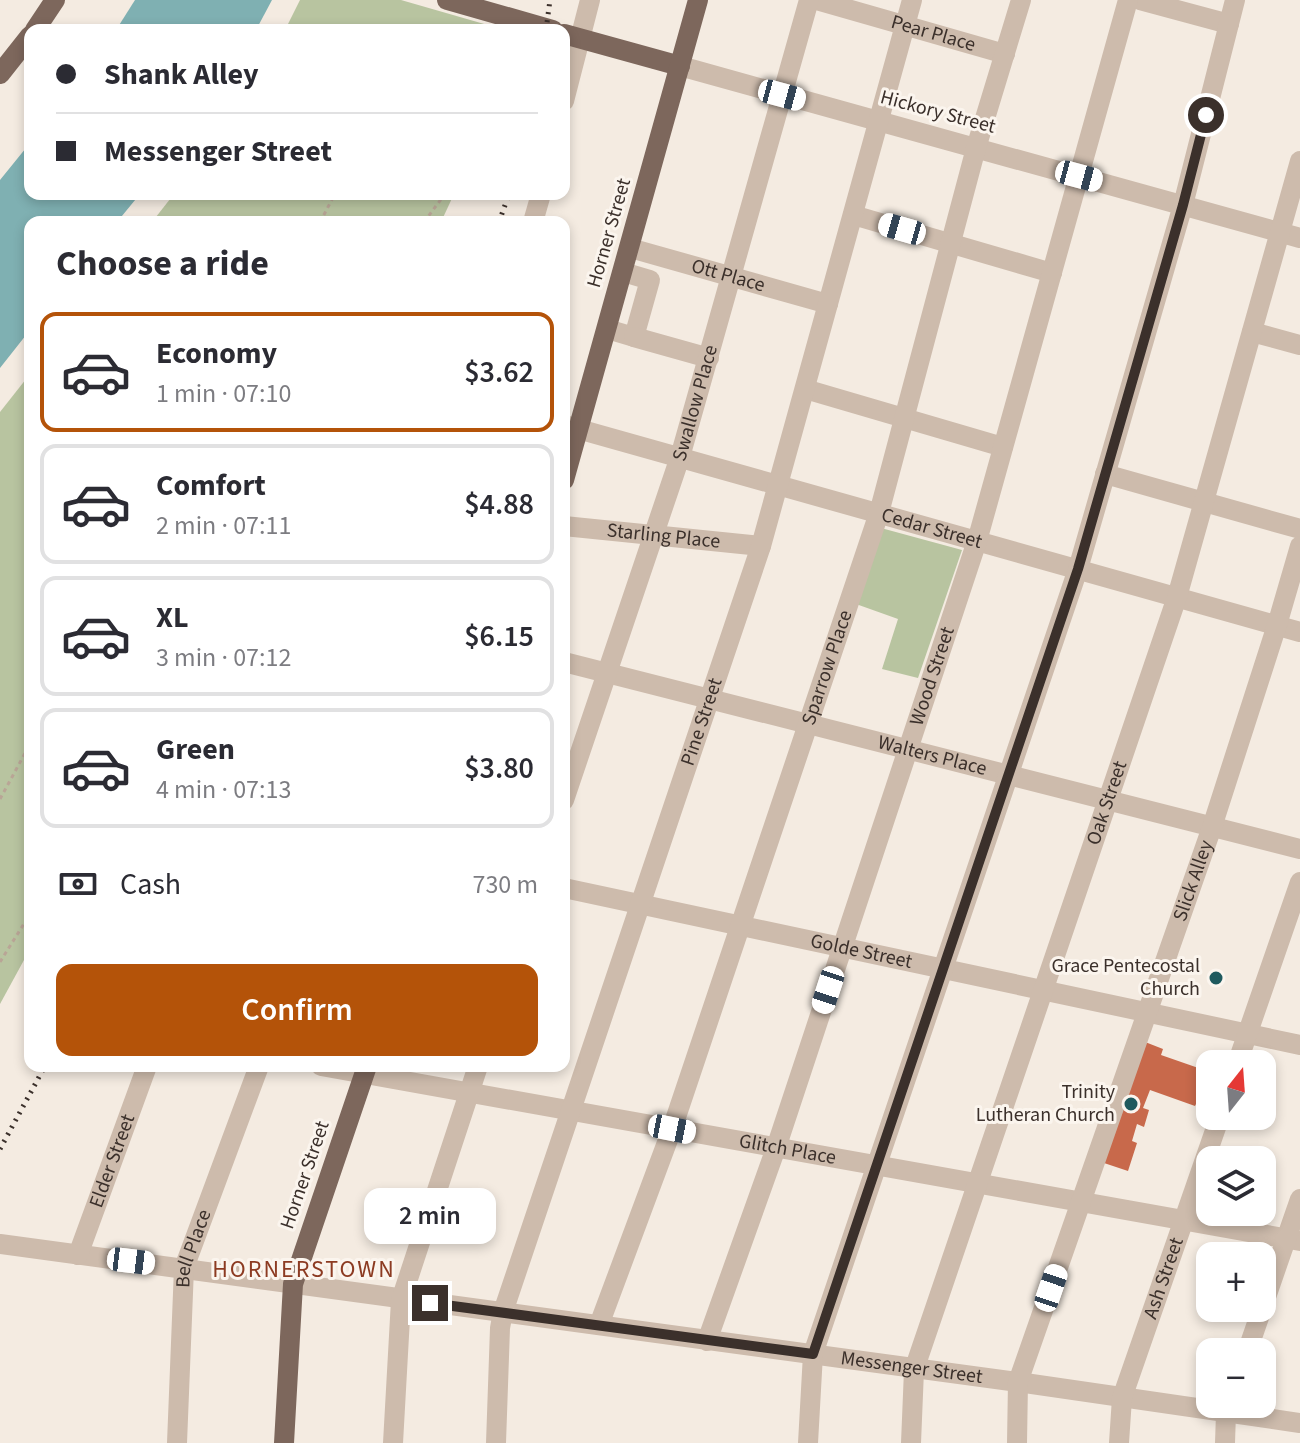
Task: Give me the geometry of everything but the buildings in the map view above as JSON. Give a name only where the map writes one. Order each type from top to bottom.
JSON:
[{"type":"main road","points":[[39,24],[55,0]]},
{"type":"main road","points":[[447,0],[532,24]]},
{"type":"main road","name":"Horner Street","points":[[572,427],[607,329],[698,0]]},
{"type":"main road","name":"Hickory Street","points":[[572,36],[680,66]]},
{"type":"main road","points":[[0,74],[24,44]]},
{"type":"main road","name":"Horner Street","points":[[284,1443],[293,1284],[364,1072]]},
{"type":"street","points":[[572,36],[590,0]]},
{"type":"street","name":"Swallow Place","points":[[570,782],[680,457],[809,0]]},
{"type":"street","name":"Pear Place","points":[[816,0],[1005,54]]},
{"type":"street","name":"Pine Street","points":[[496,1443],[503,1312],[761,546],[912,0]]},
{"type":"street","name":"Sparrow Place","points":[[599,1325],[672,1129],[879,513],[976,148],[1021,0]]},
{"type":"street","name":"Wood Street","points":[[707,1341],[776,1148],[977,541],[1128,0]]},
{"type":"street","points":[[1140,0],[1229,24]]},
{"type":"street","points":[[808,1443],[813,1354],[1078,569],[1183,205],[1235,0]]},
{"type":"street","name":"Hickory Street","points":[[680,66],[1290,235]]},
{"type":"street","name":"Oak Street","points":[[911,1443],[914,1370],[1177,597],[1252,332],[1290,235],[1300,161]]},
{"type":"street","points":[[853,215],[1052,273]]},
{"type":"street","name":"Ott Place","points":[[630,248],[828,304]]},
{"type":"street","points":[[623,272],[650,280],[634,337]]},
{"type":"street","points":[[607,329],[709,358]]},
{"type":"street","points":[[1252,332],[1300,345]]},
{"type":"street","points":[[805,389],[1003,447]]},
{"type":"street","name":"Cedar Street","points":[[572,427],[1300,632]]},
{"type":"street","points":[[1105,474],[1300,529]]},
{"type":"street","name":"Starling Place","points":[[570,527],[761,546]]},
{"type":"street","name":"Slick Alley","points":[[1017,1443],[1018,1382],[1212,827],[1300,546]]},
{"type":"street","name":"Walters Place","points":[[570,664],[1300,849]]},
{"type":"street","points":[[1242,1050],[1300,882]]},
{"type":"street","name":"Golde Street","points":[[570,889],[1300,1045]]},
{"type":"street","name":"Elder Street","points":[[78,1255],[145,1072]]},
{"type":"street","name":"Bell Place","points":[[177,1443],[184,1268],[257,1072]]},
{"type":"street","name":"Glitch Place","points":[[374,1072],[469,1093],[1293,1240]]},
{"type":"street","points":[[393,1443],[401,1300],[476,1072]]},
{"type":"street","name":"Ash Street","points":[[1119,1443],[1122,1398],[1215,1130]]},
{"type":"street","points":[[1253,1338],[1293,1240],[1300,1199]]},
{"type":"street","name":"Messenger Street","points":[[0,1244],[914,1370],[1196,1406]]},
{"type":"street","points":[[1225,1443],[1227,1418]]},
{"type":"street","name":"Messenger Street","points":[[1274,1418],[1300,1423]]},
{"type":"path","points":[[0,799],[24,755]]},
{"type":"path","points":[[0,962],[24,924]]},
{"type":"green space","points":[[300,0],[401,0],[484,24],[288,24]]},
{"type":"green space","points":[[169,200],[451,200],[444,216],[157,216]]},
{"type":"green space","points":[[24,382],[24,960],[0,1004],[0,412]]},
{"type":"green space","points":[[881,528],[962,550],[918,678],[882,669],[898,619],[856,604]]},
{"type":"water","points":[[135,0],[272,0],[259,24],[120,24]]},
{"type":"water","points":[[24,150],[24,200],[135,200],[122,216],[24,216],[24,338],[0,368],[0,180]]},
{"type":"railway","points":[[547,24],[550,0]]},
{"type":"railway","points":[[501,216],[507,200]]},
{"type":"railway","points":[[0,1149],[42,1072]]},
{"type":"place","name":"Grace Pentecostal Church","points":[[1216,978]]},
{"type":"place","name":"Trinity Lutheran Church","points":[[1131,1104]]},
{"type":"district","name":"HORNERSTOWN","points":[[304,1269]]},
{"type":"route","points":[[430,1303],[813,1354],[1078,569],[1206,115]]}]
